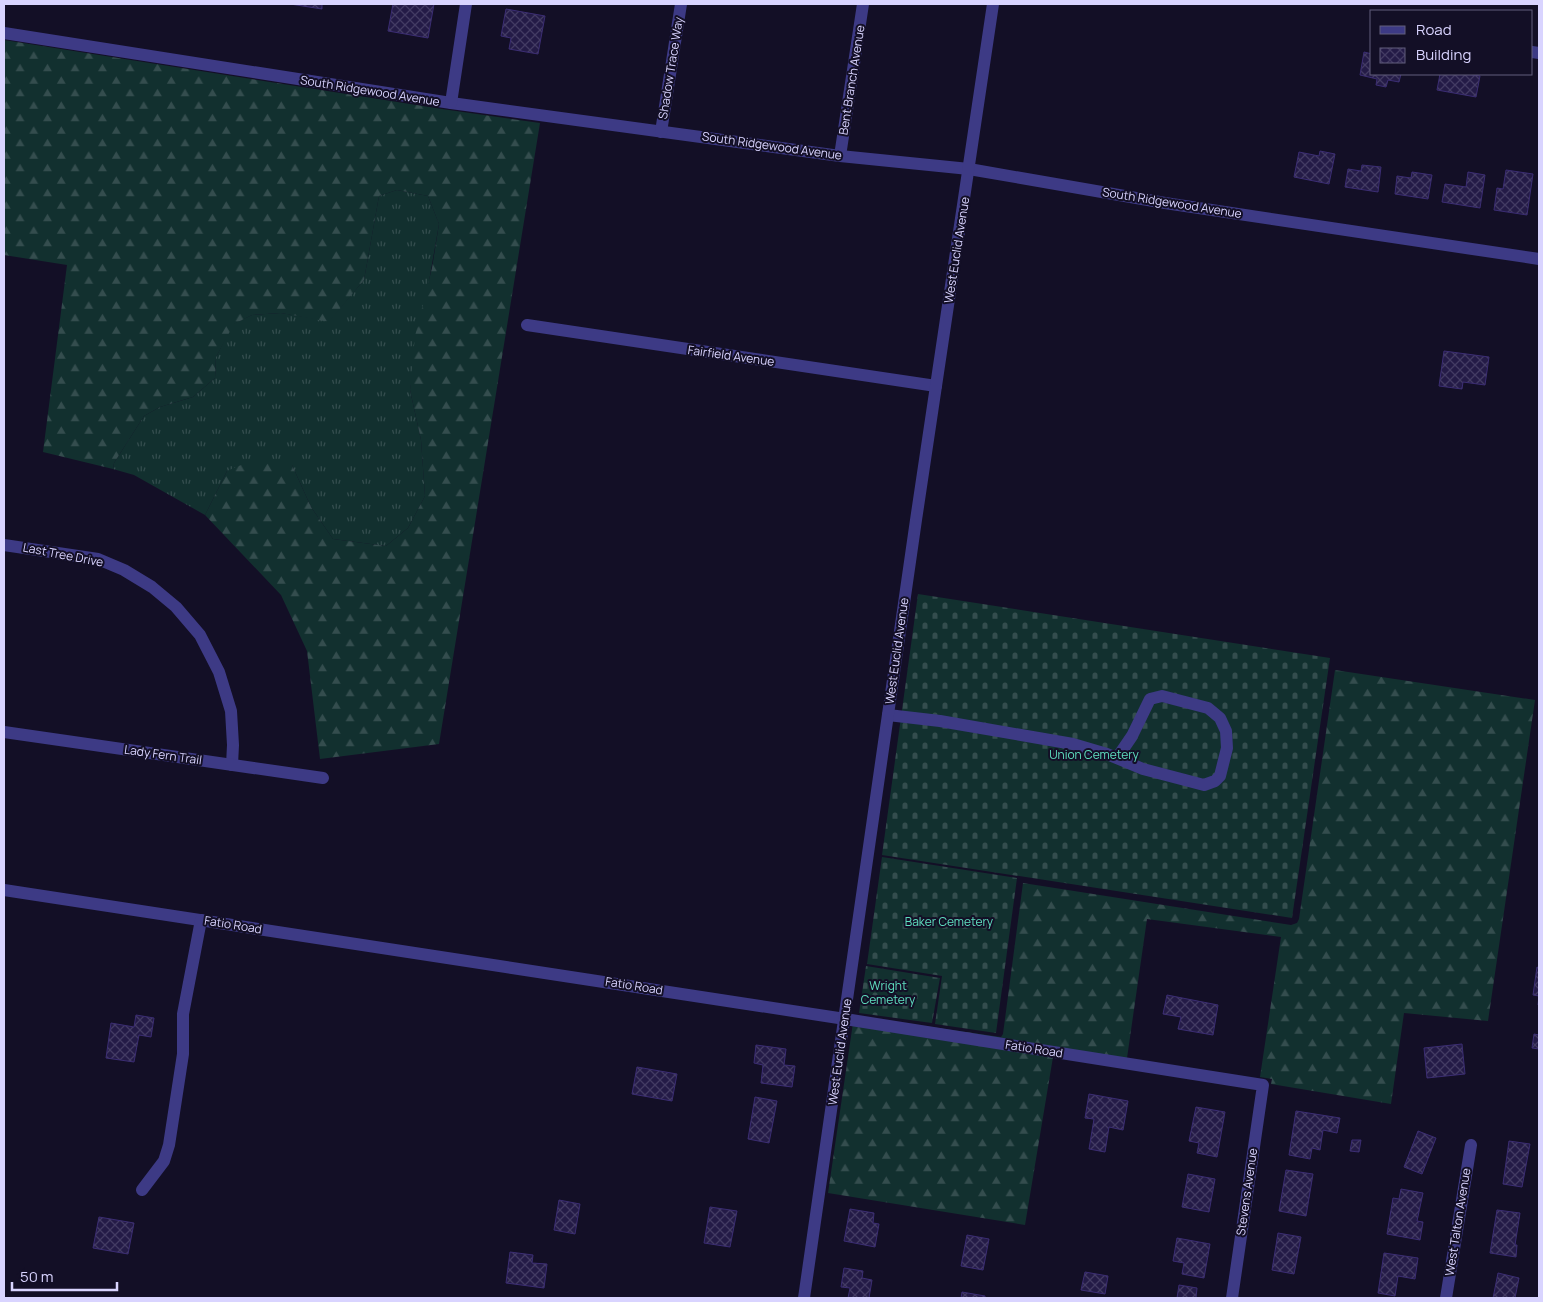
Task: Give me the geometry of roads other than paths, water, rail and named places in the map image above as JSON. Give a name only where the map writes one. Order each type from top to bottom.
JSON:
[{"type":"street","points":[[451,104],[466,4]]},
{"type":"street","name":"Shadow Trace Way","points":[[661,132],[681,4]]},
{"type":"street","name":"Bent Branch Avenue","points":[[840,156],[863,4]]},
{"type":"street","name":"West Euclid Avenue","points":[[804,1298],[936,386],[994,4]]},
{"type":"street","name":"South Ridgewood Avenue","points":[[4,33],[451,104],[840,156],[969,169],[1166,203],[1539,259]]},
{"type":"street","name":"Fairfield Avenue","points":[[526,325],[936,386]]},
{"type":"street","name":"Last Tree Drive","points":[[4,545],[98,560],[124,570],[145,583],[176,607],[200,635],[219,672],[231,710],[232,765]]},
{"type":"street","points":[[888,715],[940,721],[1073,744],[1107,754],[1143,769],[1204,784],[1216,781],[1220,776],[1227,748],[1226,731],[1220,718],[1208,708],[1162,696],[1150,699],[1132,736],[1117,758]]},
{"type":"street","name":"Lady Fern Trail","points":[[4,732],[323,778]]},
{"type":"street","name":"Fatio Road","points":[[4,890],[846,1018],[1263,1085]]},
{"type":"street","points":[[142,1190],[164,1161],[169,1146],[183,1054],[183,1014],[201,920]]},
{"type":"street","name":"Stevens Avenue","points":[[1232,1298],[1263,1085]]},
{"type":"street","name":"West Talton Avenue","points":[[1446,1298],[1471,1146]]},
{"type":"park label","name":"Union Cemetery","points":[[1094,755]]},
{"type":"park label","name":"Baker Cemetery","points":[[949,922]]},
{"type":"park label","name":"Wright Cemetery","points":[[888,993]]}]
